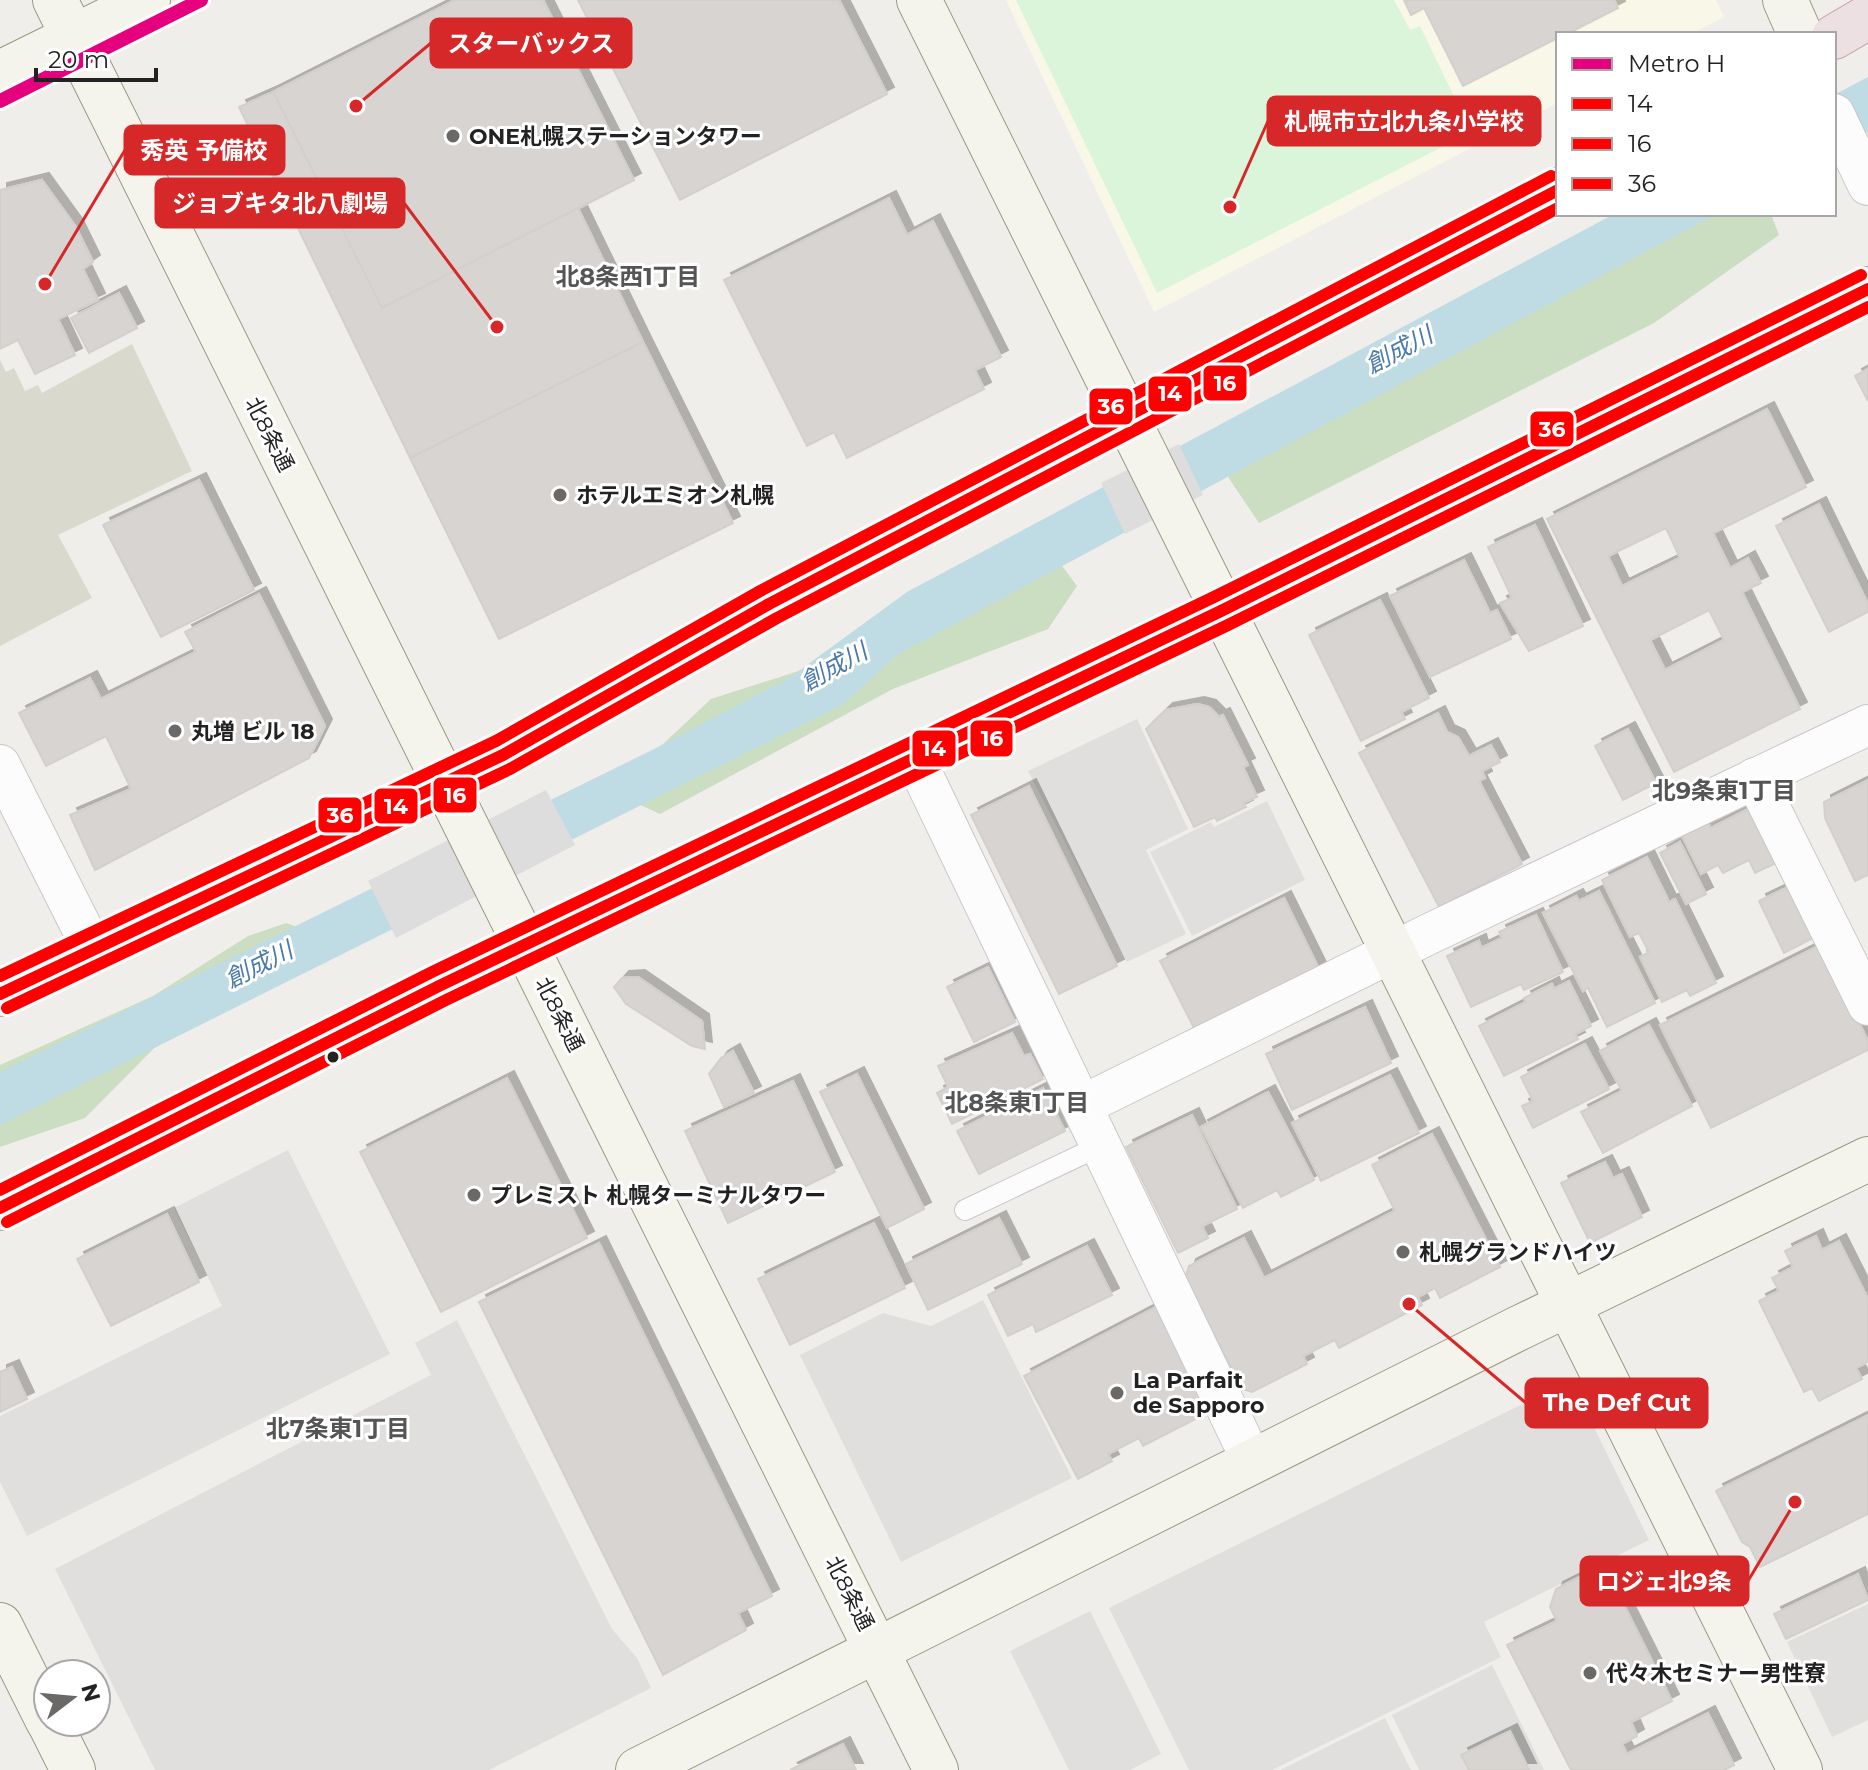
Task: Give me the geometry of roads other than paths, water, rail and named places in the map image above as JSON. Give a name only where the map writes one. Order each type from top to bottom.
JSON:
[{"type":"highway","points":[[1836,36],[1868,17]]},
{"type":"highway","points":[[0,994],[503,755],[769,604],[1556,191]]},
{"type":"highway","points":[[0,1208],[439,986],[1221,611],[1868,289]]},
{"type":"street","points":[[0,73],[64,18],[148,0]]},
{"type":"street","points":[[919,0],[1171,512],[1396,953],[1800,1770]]},
{"type":"street","points":[[1785,0],[1799,32]]},
{"type":"street","name":"北8条通","points":[[64,18],[879,1650],[936,1770]]},
{"type":"street","points":[[1840,127],[1868,185]]},
{"type":"street","points":[[1083,1105],[1868,725]]},
{"type":"street","points":[[914,757],[1253,1463]]},
{"type":"street","points":[[0,765],[92,948]]},
{"type":"street","points":[[1755,778],[1868,1005]]},
{"type":"street","points":[[638,1770],[1568,1304],[1868,1159]]},
{"type":"street","points":[[0,1625],[32,1689]]},
{"type":"street","points":[[57,1738],[73,1770]]},
{"type":"lane","points":[[965,1210],[1102,1145]]},
{"type":"water","points":[[1868,77],[1868,132],[1836,150],[1836,94]]},
{"type":"water","name":"創成川","points":[[1610,216],[1712,216],[897,655],[842,705],[0,1125],[0,1072],[652,750],[789,678],[907,592]]},
{"type":"metro line","name":"H","points":[[0,101],[201,0]]},
{"type":"place","name":"スターバックス","points":[[356,106]]},
{"type":"place","name":"ONE札幌ステーションタワー","points":[[453,136]]},
{"type":"place","name":"札幌市立北九条小学校","points":[[1230,207]]},
{"type":"place","name":"秀英 予備校","points":[[45,284]]},
{"type":"place","name":"ジョブキタ北八劇場","points":[[497,327]]},
{"type":"place","name":"ホテルエミオン札幌","points":[[560,495]]},
{"type":"place","name":"丸増 ビル 18","points":[[175,731]]},
{"type":"place","name":"プレミスト 札幌ターミナルタワー","points":[[474,1195]]},
{"type":"place","name":"札幌グランドハイツ","points":[[1403,1252]]},
{"type":"place","name":"The Def Cut","points":[[1409,1304]]},
{"type":"place","name":"La Parfait de Sapporo","points":[[1117,1393]]},
{"type":"place","name":"ロジェ北9条","points":[[1795,1502]]},
{"type":"place","name":"代々木セミナー男性寮","points":[[1590,1673]]},
{"type":"district","name":"北8条西1丁目","points":[[628,277]]},
{"type":"district","name":"北9条東1丁目","points":[[1724,791]]},
{"type":"district","name":"北8条東1丁目","points":[[1017,1103]]},
{"type":"district","name":"北7条東1丁目","points":[[338,1429]]}]
